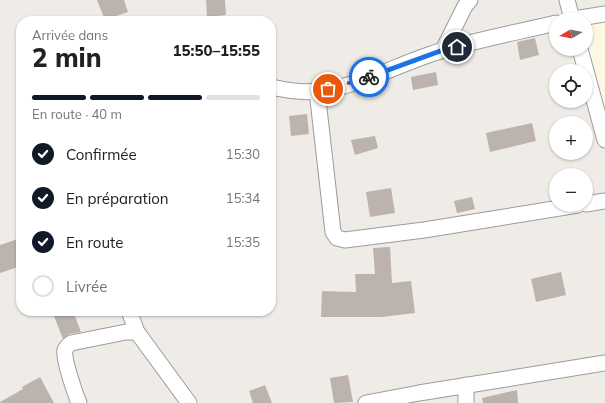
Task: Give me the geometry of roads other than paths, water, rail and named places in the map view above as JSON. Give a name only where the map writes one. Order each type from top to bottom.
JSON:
[{"type":"street","points":[[443,50],[465,6],[470,0]]},
{"type":"street","points":[[567,0],[571,12]]},
{"type":"street","points":[[593,16],[605,14]]},
{"type":"street","points":[[276,88],[300,91],[317,91],[340,86],[367,78],[443,50],[549,25]]},
{"type":"street","points":[[582,56],[605,140]]},
{"type":"street","points":[[317,91],[333,232],[337,238],[345,240],[424,230],[549,210]]},
{"type":"street","points":[[593,203],[605,201]]},
{"type":"street","points":[[131,316],[138,332],[189,403]]},
{"type":"street","points":[[79,403],[64,356],[66,348],[71,343],[126,332],[138,332]]},
{"type":"street","points":[[366,403],[466,385],[605,363]]},
{"type":"street","points":[[466,385],[466,403]]}]
